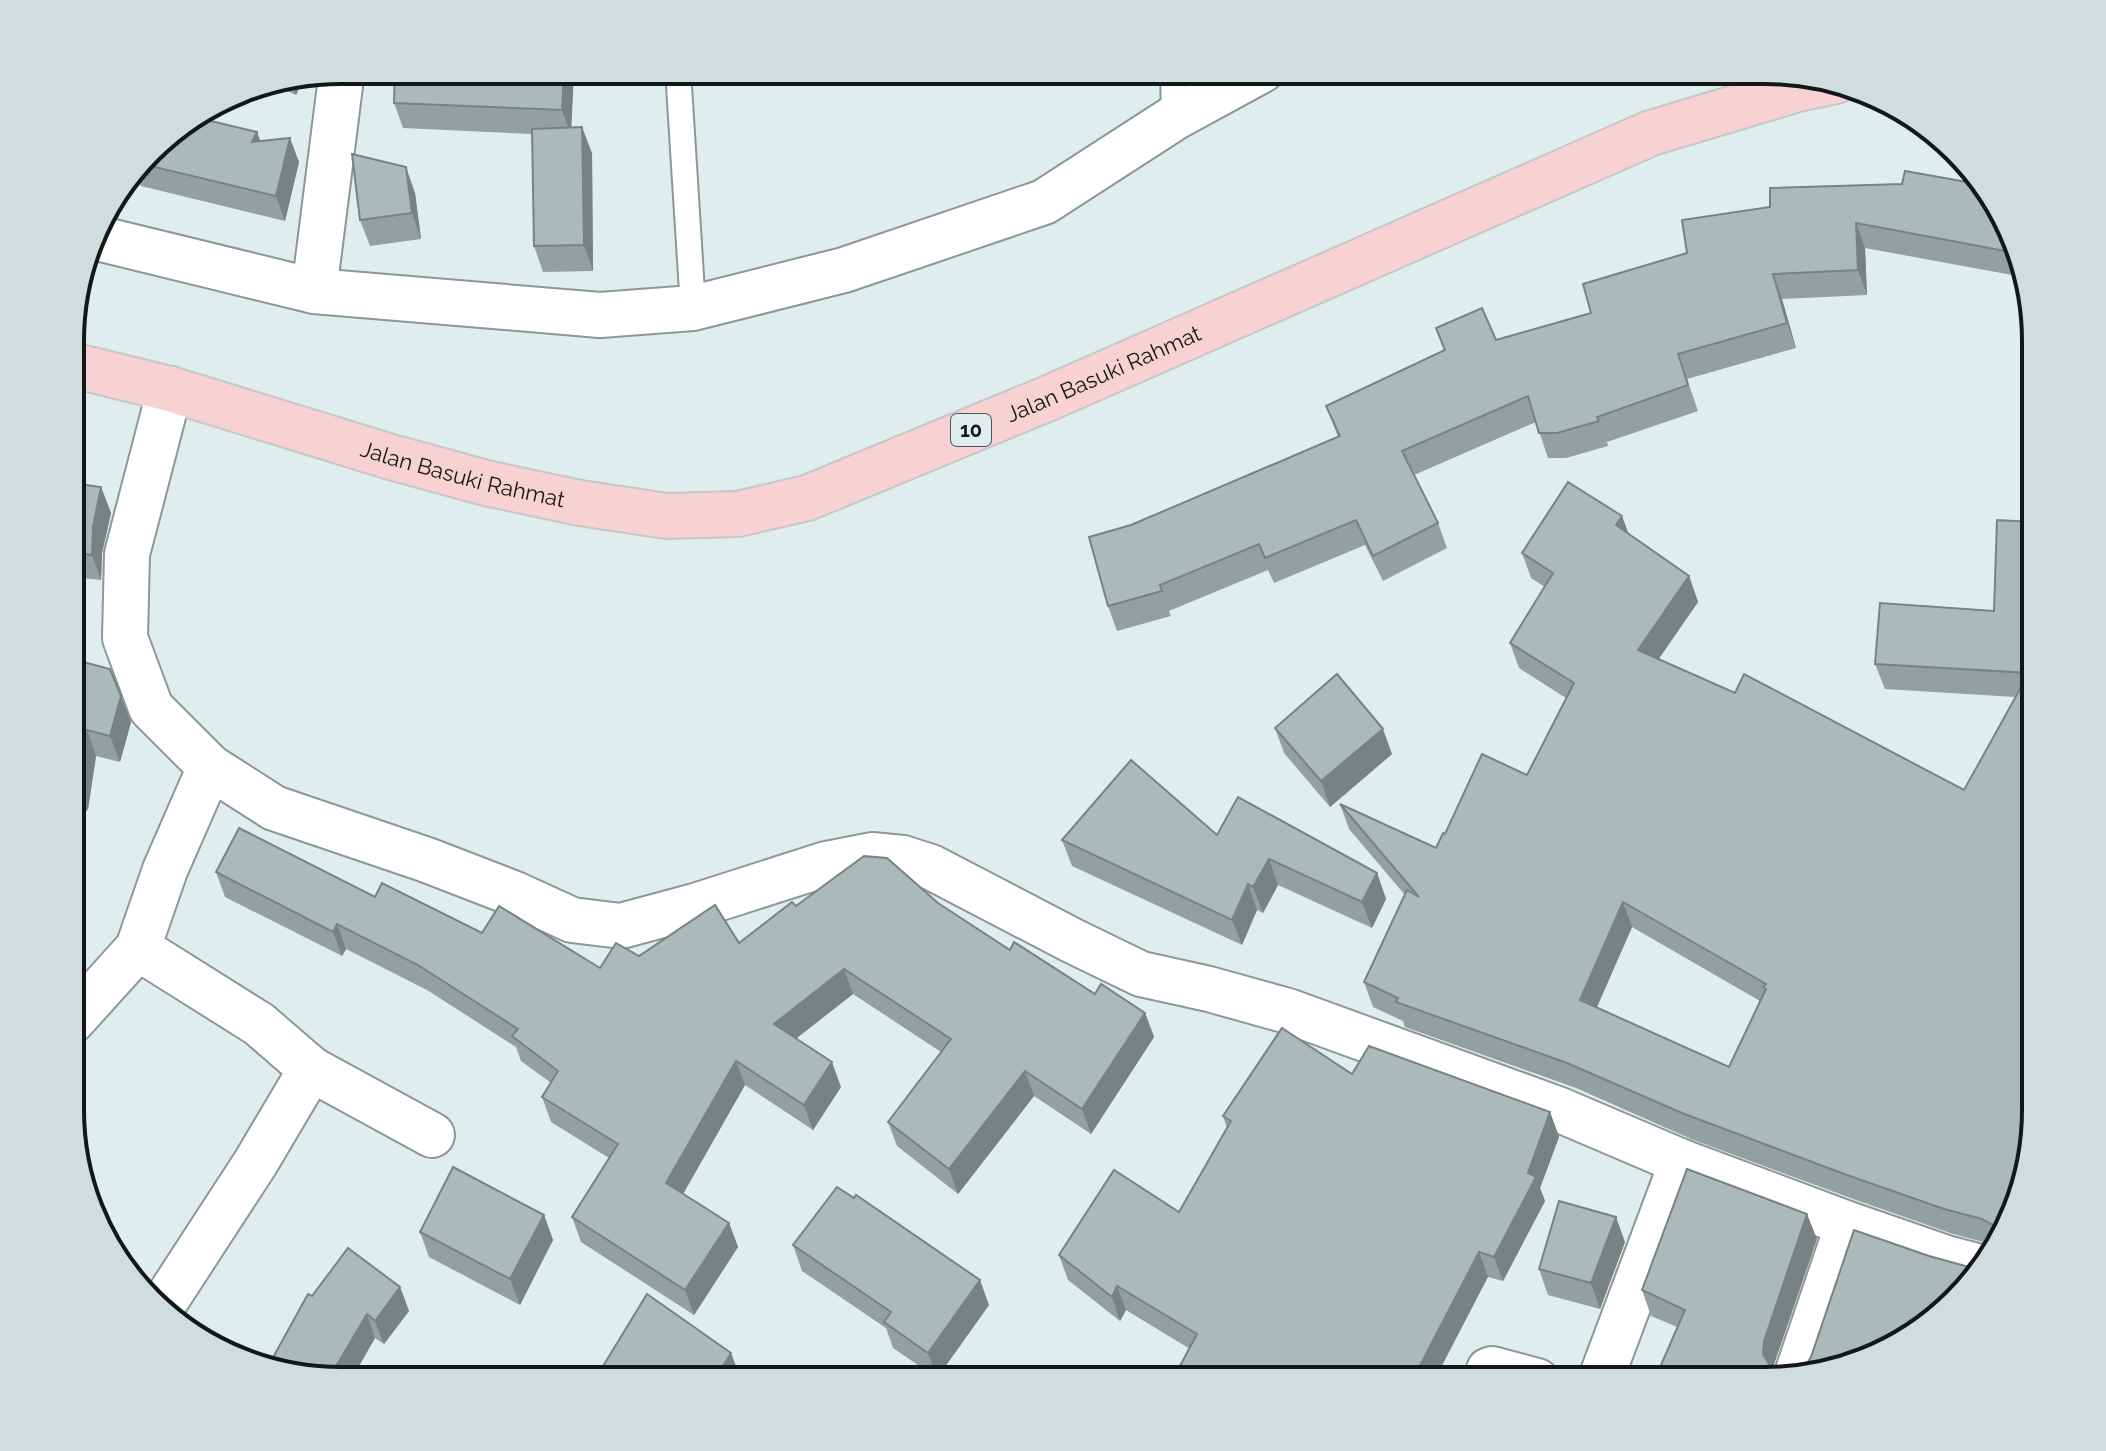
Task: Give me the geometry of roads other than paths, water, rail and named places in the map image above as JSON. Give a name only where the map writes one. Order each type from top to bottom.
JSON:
[{"type":"highway","name":"Jalan Basuki Rahmat","points":[[84,368],[170,389],[391,457],[513,489],[667,516],[738,514],[807,498],[1049,398],[1651,133],[1804,88]]},
{"type":"street","points":[[314,291],[340,84]]},
{"type":"street","points":[[105,240],[314,291],[600,315],[693,308],[844,270],[1044,202],[1174,118],[1235,85]]},
{"type":"street","points":[[170,389],[127,554],[125,638],[151,708],[210,767],[274,808],[427,860],[572,920],[621,926],[826,864],[872,855],[903,858],[931,867],[1141,974],[1288,1011],[1560,1110],[1682,1162],[1848,1224],[1971,1265]]},
{"type":"street","points":[[85,1007],[138,948],[165,870],[210,767]]},
{"type":"street","points":[[138,948],[259,1024],[311,1069],[432,1135]]},
{"type":"street","points":[[167,1299],[256,1162],[311,1069]]},
{"type":"street","points":[[1605,1367],[1682,1162]]},
{"type":"street","points":[[1800,1365],[1848,1224]]},
{"type":"lane","points":[[679,84],[693,308]]},
{"type":"lane","points":[[1173,85],[1174,118]]}]
